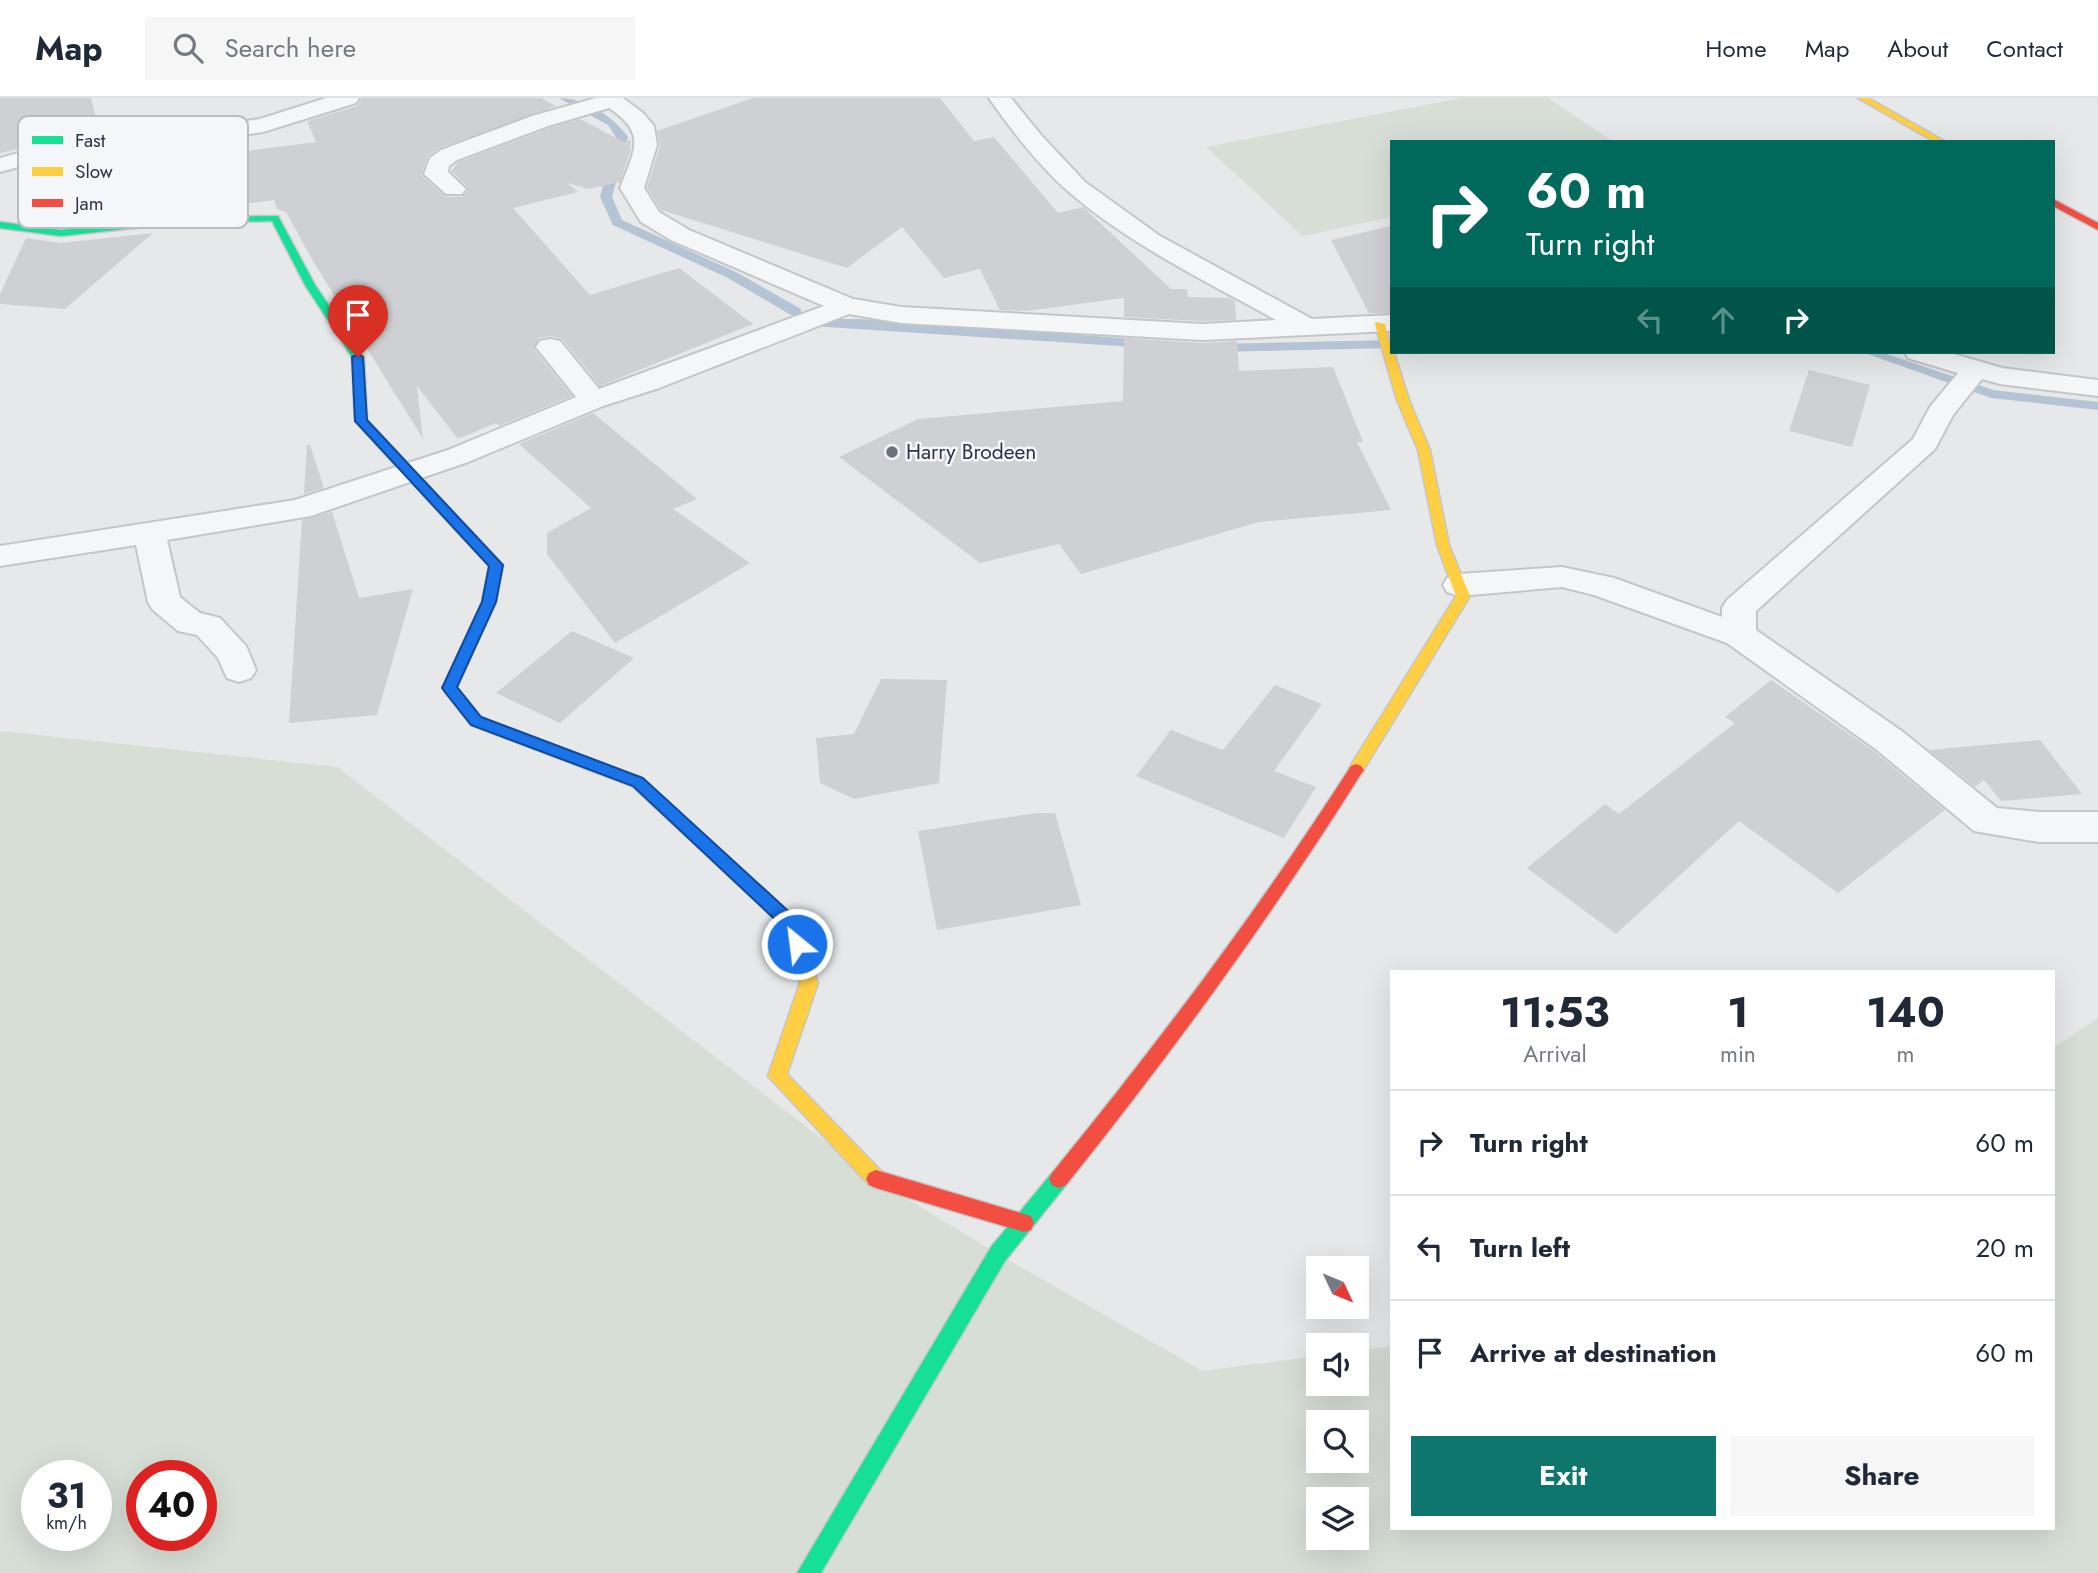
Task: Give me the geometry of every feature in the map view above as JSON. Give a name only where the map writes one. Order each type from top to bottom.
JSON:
[{"type":"street","points":[[248,127],[263,125],[348,98]]},
{"type":"street","points":[[1000,98],[1032,140],[1077,187],[1151,241],[1307,327]]},
{"type":"street","points":[[1861,98],[1938,140]]},
{"type":"street","points":[[454,189],[436,174],[438,163],[449,155],[604,101],[635,113],[644,127],[647,146],[632,188],[650,217],[680,234],[847,306],[901,315],[1202,332],[1307,327],[1386,329],[1390,353]]},
{"type":"street","points":[[0,165],[18,160]]},
{"type":"street","points":[[2055,203],[2098,227]]},
{"type":"street","points":[[248,219],[275,218],[310,285],[358,357],[361,421],[496,565],[489,602],[450,688],[476,721],[638,782],[791,924],[809,983],[777,1076],[877,1180],[1024,1223]]},
{"type":"street","points":[[0,225],[18,227]]},
{"type":"street","points":[[23,228],[61,233],[107,228]]},
{"type":"street","points":[[0,556],[299,509],[458,456],[593,400],[649,382],[847,306]]},
{"type":"street","points":[[550,347],[593,400]]},
{"type":"street","points":[[808,1573],[998,1254],[1162,1052],[1303,856],[1463,597],[1443,545],[1424,450],[1403,400],[1390,354]]},
{"type":"street","points":[[1924,354],[2000,376],[2098,388]]},
{"type":"street","points":[[1739,635],[1739,608],[1925,443],[1940,413],[1975,370]]},
{"type":"street","points":[[149,533],[165,602],[190,623],[208,626],[234,654],[239,670]]},
{"type":"street","points":[[1459,585],[1562,577],[1602,586],[1739,635],[1890,741],[1987,821],[2039,827],[2098,827]]},
{"type":"shaded area","points":[[1462,98],[1548,98],[1611,140],[1390,140],[1390,217],[1303,236],[1206,147]]},
{"type":"shaded area","points":[[0,731],[337,767],[876,1180],[998,1254],[1203,1371],[1306,1358],[1306,1396],[1369,1396],[1369,1349],[1390,1346],[1390,1530],[2055,1530],[2055,1047],[2098,1018],[2098,1573],[0,1573]]},
{"type":"building","points":[[0,98],[91,98],[95,116],[18,116],[18,149],[0,153]]},
{"type":"building","points":[[362,98],[541,98],[556,106],[440,148],[428,156],[421,175],[446,197],[462,197],[468,191],[468,187],[451,171],[458,162],[549,128],[580,119],[624,142],[631,140],[620,182],[588,189],[567,183],[578,192],[513,208],[590,295],[679,268],[753,324],[600,386],[562,339],[551,336],[539,338],[534,349],[572,396],[499,426],[496,423],[458,439],[417,386],[423,439],[313,261],[286,212],[277,209],[274,200],[248,204],[248,151],[316,142],[307,121],[357,106]]},
{"type":"building","points":[[753,98],[940,98],[974,141],[994,137],[1058,213],[1083,207],[1171,289],[1187,289],[1188,297],[1229,298],[1235,301],[1236,320],[1124,317],[1124,298],[1027,311],[1000,310],[980,269],[944,278],[902,227],[847,268],[661,210],[647,188],[660,146],[657,131]]},
{"type":"building","points":[[1390,226],[1390,313],[1369,313],[1331,240]]},
{"type":"building","points":[[153,233],[65,309],[0,304],[0,294],[26,238],[61,243]]},
{"type":"building","points":[[1124,338],[1202,343],[1237,341],[1239,371],[1333,367],[1363,442],[1357,442],[1391,510],[1259,522],[1081,574],[1059,544],[980,563],[839,457],[918,419],[1123,401]]},
{"type":"building","points":[[1809,370],[1870,385],[1852,447],[1789,431]]},
{"type":"building","points":[[593,413],[697,499],[673,509],[750,563],[615,643],[547,554],[547,533],[591,508],[519,444]]},
{"type":"building","points":[[307,445],[310,445],[324,488],[304,494]]},
{"type":"building","points":[[332,512],[359,598],[413,589],[377,715],[289,723],[302,520]]},
{"type":"building","points":[[572,631],[634,658],[560,723],[496,693]]},
{"type":"building","points":[[881,679],[947,680],[939,783],[854,799],[820,783],[816,738],[854,734]]},
{"type":"building","points":[[1771,680],[1875,752],[1945,810],[1838,893],[1739,821],[1616,934],[1527,868],[1605,804],[1619,814],[1735,723],[1725,717]]},
{"type":"building","points":[[1275,685],[1322,704],[1274,771],[1316,787],[1284,838],[1136,776],[1171,730],[1223,750]]},
{"type":"building","points":[[2040,740],[2082,794],[2001,801],[1984,780],[1975,787],[1929,750]]},
{"type":"building","points":[[1036,813],[1055,813],[1081,905],[937,930],[918,831]]},
{"type":"waterway","points":[[564,98],[612,123],[622,137],[606,197],[617,222],[732,275],[796,312]]},
{"type":"waterway","points":[[817,323],[860,323],[1149,344]]},
{"type":"waterway","points":[[1214,348],[1390,344]]},
{"type":"waterway","points":[[1875,354],[1991,394],[2098,406]]},
{"type":"traffic: fast","points":[[248,219],[275,218],[310,285],[358,357],[361,421],[380,441]]},
{"type":"traffic: fast","points":[[0,225],[18,227]]},
{"type":"traffic: fast","points":[[23,228],[61,233],[107,228]]},
{"type":"traffic: fast","points":[[808,1573],[998,1254],[1059,1179]]},
{"type":"traffic: slow","points":[[1862,98],[1938,140]]},
{"type":"traffic: slow","points":[[1356,770],[1463,596],[1443,545],[1424,450],[1403,400],[1380,324]]},
{"type":"traffic: slow","points":[[637,782],[791,924],[809,983],[777,1076],[876,1179]]},
{"type":"traffic: jam","points":[[2055,203],[2098,227]]},
{"type":"traffic: jam","points":[[380,441],[496,565],[489,602],[450,688],[476,721],[637,782]]},
{"type":"traffic: jam","points":[[1059,1179],[1214,979],[1287,876],[1356,770]]},
{"type":"traffic: jam","points":[[876,1179],[1024,1223]]},
{"type":"place","name":"Harry Brodeen","points":[[892,452]]},
{"type":"route","points":[[358,357],[361,421],[496,565],[489,602],[450,688],[476,721],[638,782],[791,924],[797,944]]}]
